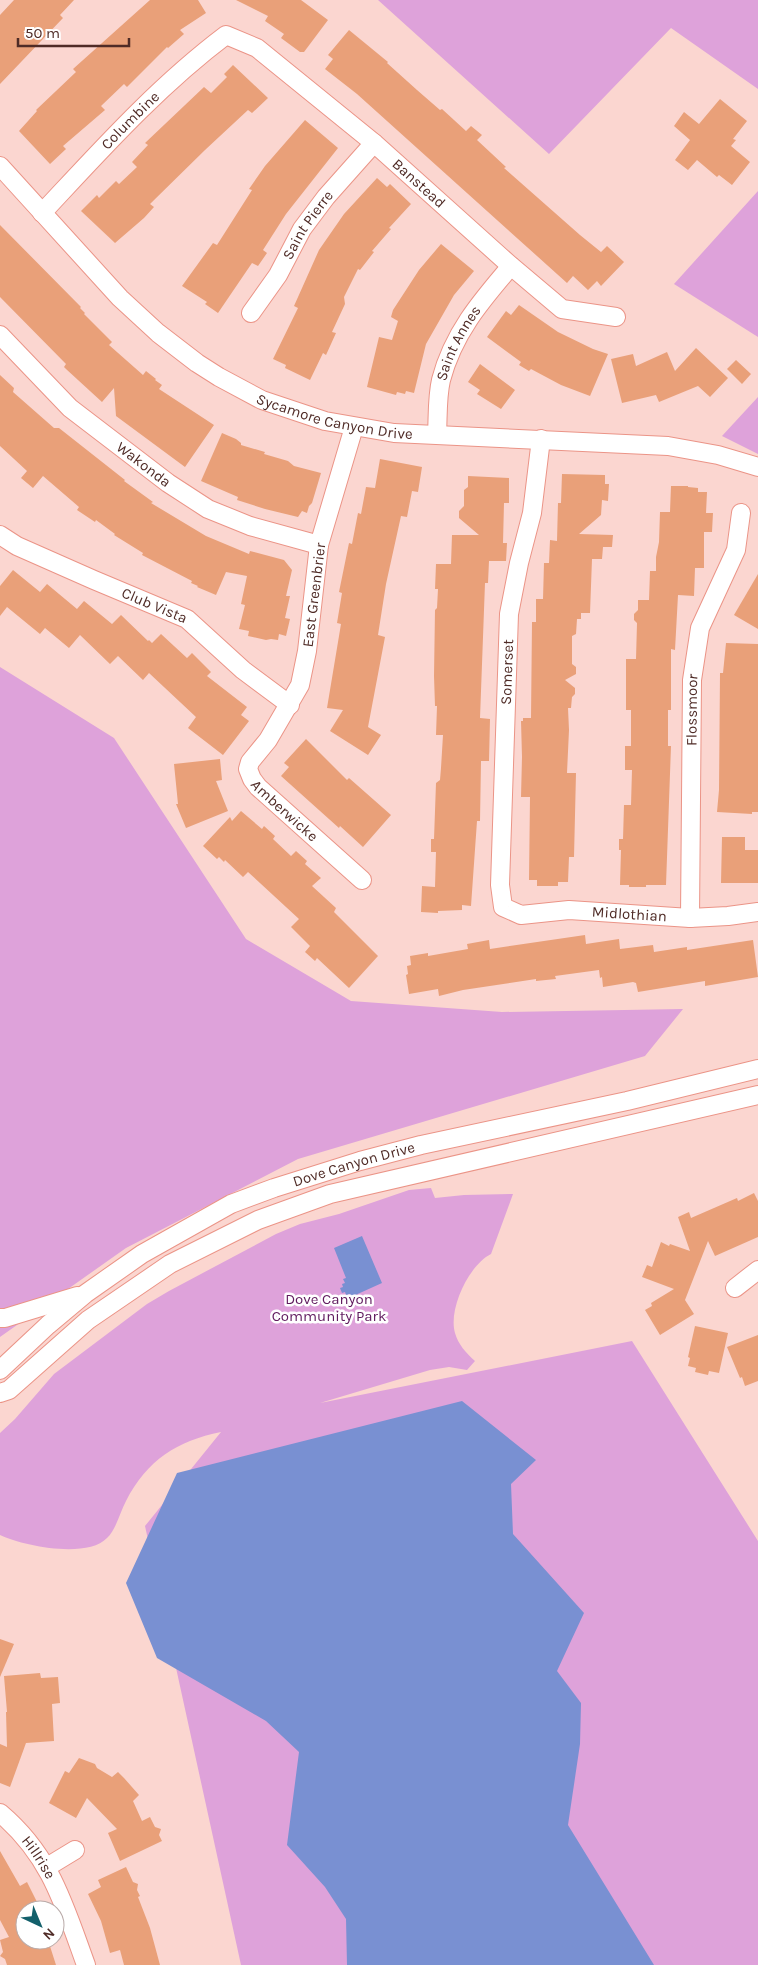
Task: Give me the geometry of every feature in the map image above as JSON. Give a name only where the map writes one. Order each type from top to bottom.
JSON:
[{"type":"street","name":"Banstead","points":[[226,35],[256,48],[374,143],[511,266],[562,309],[616,317]]},
{"type":"street","name":"Columbine","points":[[42,213],[128,122],[198,56],[226,35]]},
{"type":"street","name":"Saint Pierre","points":[[251,313],[278,275],[302,229],[326,197],[374,143]]},
{"type":"street","name":"Sycamore Canyon Drive","points":[[0,166],[142,319],[197,363],[262,400],[325,421],[394,433],[668,446],[718,456],[758,467]]},
{"type":"street","name":"Saint Annes","points":[[437,434],[441,382],[453,346],[478,304],[511,266]]},
{"type":"street","name":"Wakonda","points":[[0,335],[70,408],[168,483],[208,509],[250,526],[319,545]]},
{"type":"street","name":"East Greenbrier","points":[[290,705],[300,685],[307,651],[319,545],[354,427]]},
{"type":"street","name":"Somerset","points":[[504,907],[500,885],[509,614],[519,563],[532,513],[541,439]]},
{"type":"street","name":"Flossmoor","points":[[690,918],[692,680],[700,628],[736,550],[741,513]]},
{"type":"street","name":"Club Vista","points":[[0,535],[18,546],[187,619],[242,670],[290,705]]},
{"type":"street","name":"Amberwicke","points":[[290,705],[268,740],[250,762],[248,770],[252,780],[362,880]]},
{"type":"street","name":"Midlothian","points":[[504,907],[521,915],[569,910],[690,918],[758,912]]},
{"type":"street","name":"Dove Canyon Drive","points":[[0,1370],[48,1325],[85,1294],[150,1250],[231,1204],[274,1188],[360,1161],[421,1145],[627,1101],[758,1069]]},
{"type":"street","name":"Dove Canyon Drive","points":[[0,1393],[9,1390],[88,1320],[170,1264],[258,1220],[330,1194],[758,1096]]},
{"type":"street","points":[[735,1288],[758,1270]]},
{"type":"street","points":[[0,1318],[85,1294]]},
{"type":"street","name":"Hillrise","points":[[0,1813],[14,1825],[47,1866],[62,1897],[86,1965]]},
{"type":"street","points":[[47,1866],[75,1850]]},
{"type":"green space","points":[[378,0],[758,0],[758,89],[671,28],[549,154]]},
{"type":"green space","points":[[758,191],[758,337],[674,284]]},
{"type":"green space","points":[[758,397],[758,454],[722,436]]},
{"type":"green space","points":[[0,667],[114,738],[246,939],[351,1001],[502,1012],[683,1009],[645,1056],[298,1159],[126,1248],[0,1337]]},
{"type":"green space","name":"Dove Canyon Community Park","points":[[431,1188],[435,1198],[464,1195],[513,1194],[491,1254],[475,1268],[468,1278],[462,1289],[455,1312],[456,1337],[468,1355],[475,1361],[467,1370],[449,1367],[430,1370],[320,1403],[632,1341],[758,1541],[758,1965],[241,1965],[145,1526],[221,1432],[177,1447],[165,1454],[154,1464],[134,1487],[110,1535],[98,1544],[85,1548],[55,1548],[24,1543],[0,1535],[0,1433],[15,1419],[54,1374],[147,1304],[276,1234],[300,1224],[339,1214],[409,1190]]},
{"type":"water","points":[[362,1236],[382,1283],[351,1297],[350,1294],[342,1293],[340,1288],[345,1283],[343,1279],[346,1278],[334,1248]]},
{"type":"water","points":[[462,1401],[536,1460],[511,1484],[513,1534],[584,1613],[557,1671],[581,1703],[580,1744],[568,1825],[654,1965],[347,1965],[346,1919],[325,1887],[287,1845],[299,1752],[266,1721],[157,1658],[126,1583],[177,1473]]},
{"type":"building","points":[[14,0],[74,0],[60,15],[63,18],[0,84],[0,15]]},
{"type":"building","points":[[150,0],[198,0],[206,13],[180,30],[184,34],[167,47],[127,87],[124,84],[101,106],[105,110],[63,146],[66,149],[50,164],[19,131],[36,110],[76,72],[73,69]]},
{"type":"building","points":[[236,0],[301,0],[328,20],[304,52],[300,52],[281,38],[284,34],[265,21],[268,16]]},
{"type":"building","points":[[349,30],[466,131],[471,126],[482,135],[477,140],[506,167],[504,168],[580,235],[601,252],[607,246],[624,262],[601,286],[597,281],[588,290],[573,276],[567,283],[357,94],[325,69],[333,59],[328,55]]},
{"type":"building","points":[[233,65],[268,98],[252,113],[248,110],[205,150],[150,204],[154,207],[144,218],[115,243],[81,211],[97,195],[99,198],[116,181],[119,184],[137,167],[132,162],[148,145],[145,143],[204,87],[211,93],[227,77],[224,74]]},
{"type":"building","points":[[720,99],[747,121],[733,139],[736,140],[731,146],[750,162],[732,185],[719,175],[717,177],[697,160],[688,170],[675,160],[690,140],[674,126],[684,112],[699,124]]},
{"type":"building","points":[[305,120],[338,148],[286,214],[263,250],[267,253],[258,266],[252,263],[218,313],[205,304],[207,302],[182,286],[213,243],[217,245],[252,190],[249,189],[265,166]]},
{"type":"building","points":[[377,178],[387,187],[390,184],[411,204],[389,228],[391,229],[372,251],[374,252],[360,270],[358,269],[344,297],[345,304],[332,332],[336,333],[326,355],[323,353],[310,380],[285,368],[286,365],[273,359],[298,308],[294,306],[319,250],[344,214]]},
{"type":"building","points":[[0,225],[81,307],[84,314],[112,342],[109,345],[143,375],[146,371],[156,379],[162,385],[159,389],[214,425],[185,467],[116,416],[114,388],[102,402],[64,367],[66,364],[0,297]]},
{"type":"building","points":[[441,244],[474,271],[454,295],[426,344],[414,393],[406,391],[405,394],[397,392],[396,395],[367,387],[379,337],[392,340],[398,321],[391,317],[393,310],[419,270]]},
{"type":"building","points":[[519,305],[558,332],[608,354],[590,396],[561,385],[531,369],[529,371],[519,365],[521,362],[487,337],[506,311],[511,315]]},
{"type":"building","points":[[696,348],[728,378],[710,397],[698,386],[659,402],[656,395],[622,403],[611,359],[633,354],[636,366],[667,352],[675,371]]},
{"type":"building","points":[[736,360],[751,374],[742,384],[727,369]]},
{"type":"building","points":[[480,364],[515,390],[501,409],[477,394],[480,390],[468,382]]},
{"type":"building","points":[[0,375],[14,388],[13,392],[54,428],[59,428],[153,502],[151,503],[206,536],[249,554],[250,551],[284,560],[292,570],[286,596],[290,596],[285,618],[290,619],[286,636],[279,634],[278,640],[266,640],[248,636],[249,631],[239,629],[245,605],[241,604],[247,576],[226,572],[216,595],[197,587],[191,583],[192,581],[142,555],[143,553],[114,535],[96,520],[95,522],[77,510],[79,507],[43,476],[33,488],[21,478],[27,471],[0,446]]},
{"type":"building","points":[[222,433],[236,439],[241,445],[288,461],[294,466],[321,473],[307,513],[302,511],[298,517],[265,509],[237,500],[238,497],[201,481]]},
{"type":"building","points":[[380,459],[422,467],[418,492],[412,491],[407,517],[401,516],[386,584],[378,635],[385,637],[368,727],[381,735],[368,755],[330,731],[343,710],[327,708],[341,624],[337,623],[342,593],[339,592],[349,543],[352,544],[358,513],[361,514],[366,487],[375,488]]},
{"type":"building","points":[[562,474],[605,475],[605,484],[609,484],[608,501],[602,500],[601,515],[579,534],[613,535],[612,547],[603,547],[602,559],[592,559],[590,613],[581,613],[581,619],[577,619],[576,634],[572,636],[572,664],[576,667],[576,674],[565,680],[575,688],[571,708],[568,708],[567,773],[576,773],[574,857],[569,857],[568,882],[558,882],[558,886],[537,886],[537,880],[529,880],[530,797],[521,797],[521,721],[523,721],[523,718],[531,718],[532,622],[536,622],[536,599],[543,599],[544,563],[549,563],[550,540],[557,541],[558,503],[561,503]]},
{"type":"building","points":[[468,476],[509,478],[509,503],[504,503],[503,543],[507,543],[506,561],[489,561],[488,583],[485,583],[480,718],[490,719],[489,761],[481,761],[480,821],[477,821],[471,906],[462,905],[462,910],[438,911],[438,913],[421,912],[422,886],[435,887],[436,852],[431,852],[431,839],[434,839],[436,783],[440,780],[443,735],[436,735],[437,706],[435,706],[434,676],[435,610],[437,608],[438,589],[435,589],[436,564],[451,564],[452,535],[479,535],[459,518],[459,511],[464,506],[464,490],[468,487]]},
{"type":"building","points":[[671,486],[688,486],[698,488],[698,492],[707,492],[706,513],[713,513],[712,532],[704,532],[704,568],[695,568],[694,596],[678,595],[675,650],[671,649],[671,710],[668,710],[668,746],[671,746],[666,885],[629,887],[629,885],[620,885],[621,850],[619,850],[619,839],[623,839],[624,805],[631,805],[632,770],[625,770],[625,746],[631,746],[631,710],[626,710],[626,659],[636,659],[637,623],[634,620],[634,614],[638,610],[638,600],[649,600],[650,571],[656,571],[660,512],[670,512]]},
{"type":"building","points":[[13,570],[40,592],[47,584],[77,609],[84,601],[112,624],[121,615],[148,641],[152,643],[161,634],[187,658],[192,653],[211,672],[207,676],[247,707],[241,715],[249,721],[223,755],[188,728],[196,717],[149,673],[143,680],[118,656],[110,664],[80,635],[69,648],[45,628],[40,634],[7,607],[0,616],[0,586]]},
{"type":"building","points":[[758,574],[758,629],[734,615]]},
{"type":"building","points":[[726,643],[758,644],[758,812],[752,812],[752,814],[717,812],[719,790],[720,673],[723,673]]},
{"type":"building","points":[[306,739],[347,780],[349,778],[391,815],[363,847],[281,776],[289,767],[284,763]]},
{"type":"building","points":[[220,759],[222,780],[216,781],[228,811],[186,828],[176,804],[178,804],[174,764]]},
{"type":"building","points":[[241,811],[262,829],[264,826],[275,836],[273,839],[291,856],[296,851],[307,861],[305,864],[321,878],[312,886],[336,908],[334,912],[378,956],[349,988],[317,958],[315,961],[305,952],[310,946],[291,927],[299,919],[248,872],[243,877],[225,860],[224,862],[219,857],[217,859],[203,846],[230,817],[232,821]]},
{"type":"building","points":[[722,837],[745,837],[745,850],[758,850],[758,883],[721,883]]},
{"type":"building","points":[[585,935],[586,944],[619,939],[620,949],[653,945],[654,952],[687,947],[687,950],[753,940],[758,977],[705,986],[705,981],[638,992],[636,983],[633,982],[603,987],[599,970],[555,976],[556,979],[536,981],[536,979],[463,990],[439,996],[438,989],[409,994],[406,975],[408,974],[407,966],[411,965],[410,956],[428,953],[428,956],[468,949],[467,944],[489,940],[490,949]]},
{"type":"building","points":[[754,1193],[758,1201],[758,1237],[715,1256],[708,1241],[685,1300],[694,1314],[660,1335],[645,1310],[652,1306],[651,1303],[674,1289],[642,1277],[647,1265],[652,1267],[661,1242],[690,1251],[678,1217],[689,1212],[691,1218],[737,1198],[738,1201]]},
{"type":"building","points":[[695,1326],[728,1333],[719,1373],[709,1371],[708,1375],[695,1372],[696,1368],[688,1366],[690,1358],[688,1357]]},
{"type":"building","points":[[758,1335],[758,1381],[745,1386],[727,1347]]},
{"type":"building","points":[[0,1639],[14,1644],[0,1677]]},
{"type":"building","points":[[40,1673],[41,1678],[58,1677],[60,1703],[52,1704],[54,1741],[26,1743],[10,1787],[0,1783],[0,1744],[7,1747],[4,1676]]},
{"type":"building","points":[[79,1758],[95,1764],[97,1768],[112,1777],[118,1772],[124,1778],[139,1795],[133,1801],[142,1821],[150,1817],[155,1827],[161,1829],[159,1835],[162,1841],[120,1861],[108,1833],[117,1829],[87,1798],[76,1818],[49,1803],[65,1771],[69,1773]]},
{"type":"building","points":[[0,1851],[20,1886],[27,1882],[36,1900],[15,1900],[15,1950],[51,1950],[56,1965],[7,1965],[5,1959],[0,1956],[3,1952],[0,1940],[9,1937],[0,1920]]},
{"type":"building","points":[[126,1867],[133,1882],[138,1884],[137,1890],[140,1896],[138,1897],[150,1928],[160,1965],[124,1965],[120,1950],[110,1953],[101,1921],[88,1894],[101,1887],[98,1880]]}]
